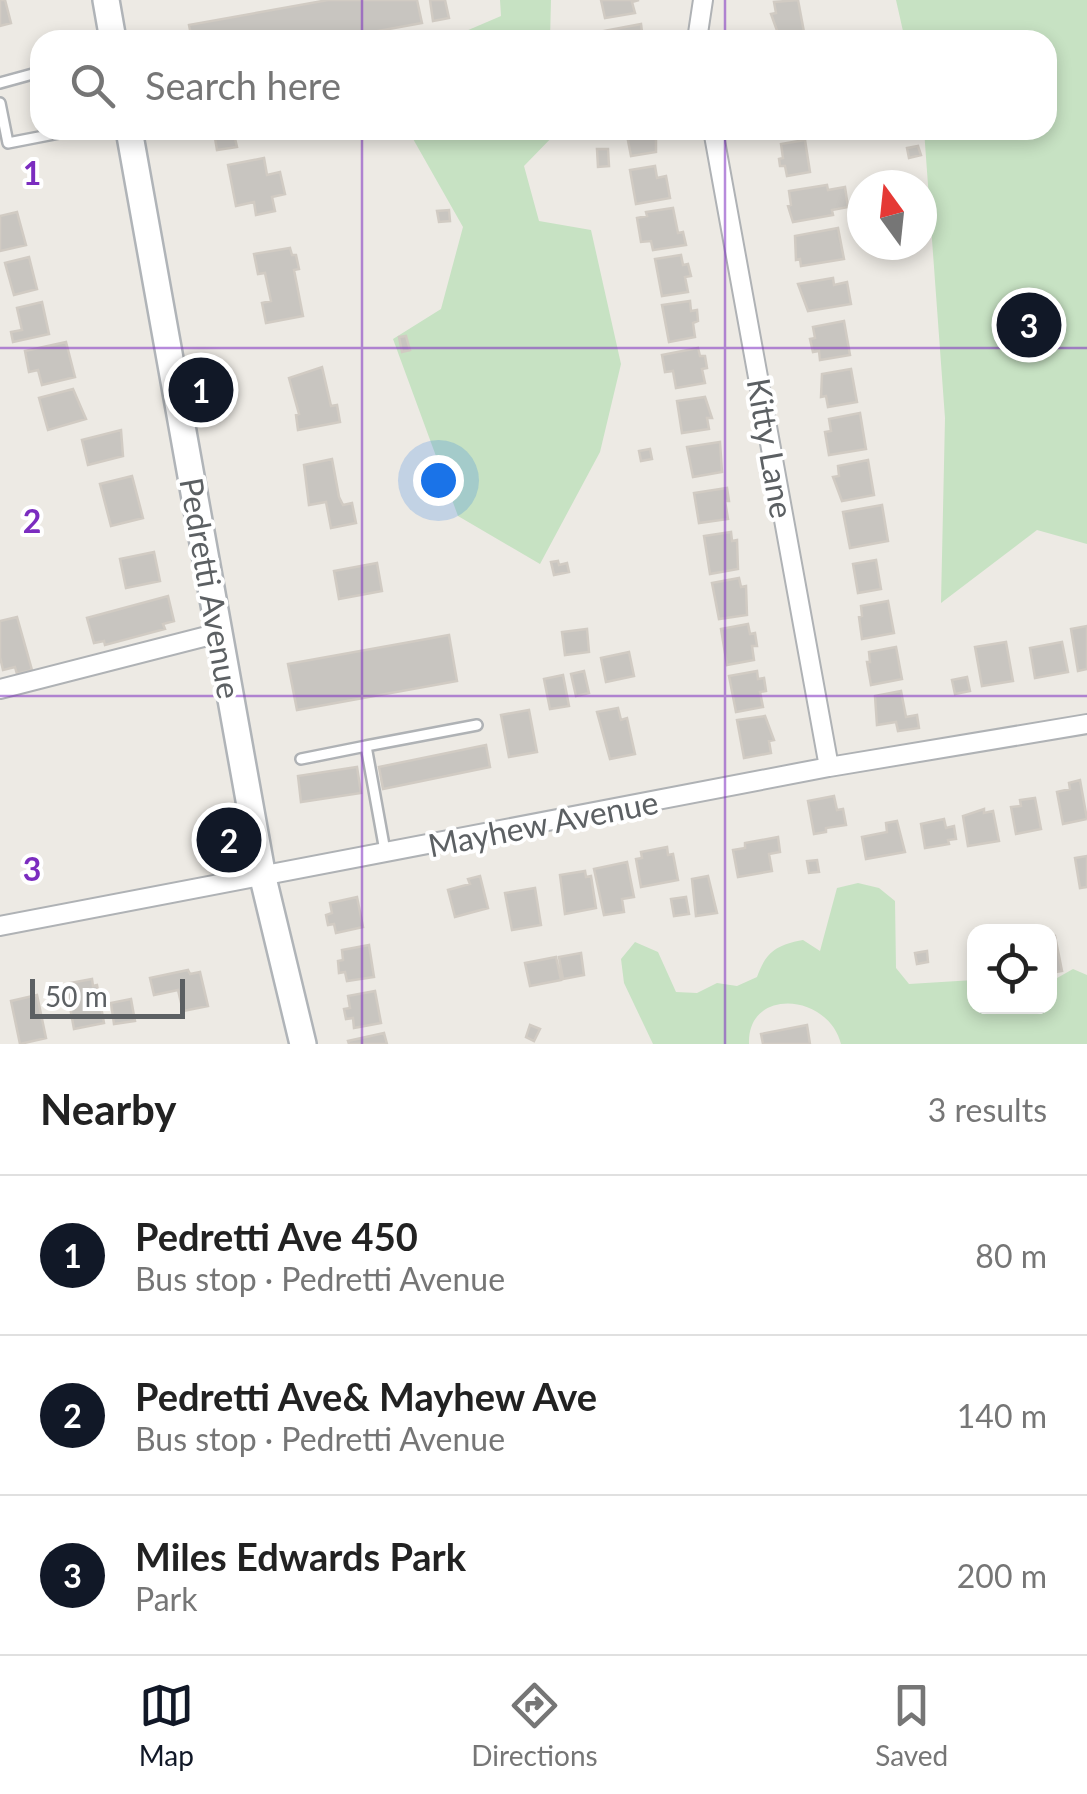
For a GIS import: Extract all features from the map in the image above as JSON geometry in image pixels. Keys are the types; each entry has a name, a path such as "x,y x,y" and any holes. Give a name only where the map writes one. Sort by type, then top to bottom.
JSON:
{"street":[{"path":"106,0 111,30"},
{"path":"699,30 704,0"},
{"name":"Pedretti Avenue","path":"131,140 263,878 303,1044"},
{"name":"Kitty Lane","path":"715,140 829,767"},
{"path":"0,689 219,632"},
{"name":"Mayhew Avenue","path":"0,926 829,767 1087,724"}],"lane":[{"path":"0,83 30,75"},
{"path":"0,103 8,143 30,139"},
{"path":"301,760 477,725"},
{"path":"366,746 386,854"}],"green space":[{"path":"500,0 551,0 550,30 468,30 501,16"},
{"path":"896,0 1087,0 1087,544 1037,530 941,603 945,418 933,260 937,260 937,170 927,170 925,140 1057,140 1057,30 903,30"},
{"path":"414,140 549,140 524,166 539,221 591,230 621,364 600,452 540,564 458,516 393,339 441,309 463,227"},
{"path":"858,883 879,888 895,901 896,968 909,984 967,980 967,1014 1057,1014 1057,978 1073,969 1087,975 1087,1044 841,1044 821,1014 789,1004 761,1013 752,1026 749,1044 653,1044 624,983 621,959 635,942 658,952 676,992 697,993 717,983 737,986 757,977 768,956 786,944 803,940 820,951 837,888"}],"building":[{"path":"0,0 5,0 11,23 0,26"},
{"path":"328,0 417,0 422,23 384,30 190,30 189,25"},
{"path":"430,0 445,0 449,18 433,21"},
{"path":"601,0 639,0 632,2 635,13 605,18"},
{"path":"798,0 804,30 777,30 771,14 776,13 774,2"},
{"path":"641,24 642,30 609,30"},
{"path":"215,140 235,140 237,147 217,150"},
{"path":"628,140 656,140 656,152 631,156"},
{"path":"805,140 810,172 787,176 785,166 780,166 781,144"},
{"path":"918,146 921,155 909,158 907,148"},
{"path":"597,149 608,149 609,166 598,167"},
{"path":"264,158 267,175 280,172 285,194 272,197 275,211 256,215 254,202 236,206 228,165"},
{"path":"655,166 657,178 666,176 670,198 636,204 630,170"},
{"path":"827,185 828,190 845,187 847,207 832,210 833,215 793,222 789,191"},
{"path":"673,208 678,233 683,232 686,245 653,250 651,241 641,242 637,218 647,216 646,212"},
{"path":"449,210 450,221 439,222 437,211"},
{"path":"17,212 26,245 0,251 0,216"},
{"path":"838,228 844,259 801,266 800,259 796,260 795,236"},
{"path":"290,248 299,269 294,270 303,316 266,323 262,303 271,301 265,273 258,274 254,254"},
{"path":"681,255 691,276 685,277 688,292 662,296 655,259"},
{"path":"29,257 37,289 14,295 5,263"},
{"path":"833,278 834,285 847,282 851,304 808,311 798,284"},
{"path":"690,301 691,311 697,310 698,321 693,323 695,337 669,342 662,305"},
{"path":"42,302 49,334 13,342 11,332 22,330 17,308"},
{"path":"844,321 850,355 820,360 810,339 815,338 813,327"},
{"path":"406,336 410,350 402,352 399,337"},
{"path":"66,342 75,377 42,385 38,370 29,372 25,351"},
{"path":"698,348 700,356 705,356 705,383 676,388 673,371 665,372 662,355"},
{"path":"322,367 331,406 337,405 340,422 298,430 299,414 289,378"},
{"path":"851,369 857,402 828,407 826,396 821,397 822,374"},
{"path":"73,389 86,419 48,430 39,398"},
{"path":"705,397 712,418 707,418 709,429 682,433 677,401"},
{"path":"860,413 866,449 829,455 825,432 831,431 829,419"},
{"path":"121,430 123,456 88,465 82,440"},
{"path":"720,442 722,472 693,477 687,447"},
{"path":"650,449 652,459 641,461 639,451"},
{"path":"332,459 339,497 343,505 352,503 356,523 331,528 326,502 309,505 304,465"},
{"path":"868,460 874,495 842,501 833,477 839,476 838,466"},
{"path":"132,476 143,518 111,526 100,484"},
{"path":"727,488 728,519 699,523 694,493"},
{"path":"882,505 888,541 850,548 843,512"},
{"path":"731,532 732,541 737,540 738,569 710,574 704,536"},
{"path":"154,552 160,581 126,588 120,559"},
{"path":"876,560 881,589 858,593 853,564"},
{"path":"558,561 559,565 567,563 569,572 554,575 551,562"},
{"path":"377,563 382,591 339,599 334,571"},
{"path":"739,578 741,587 746,586 747,615 719,619 712,583"},
{"path":"168,596 174,621 163,624 165,629 105,645 104,641 94,643 87,618"},
{"path":"888,601 894,633 862,639 861,606"},
{"path":"17,617 32,670 17,674 15,667 3,670 0,621"},
{"path":"748,624 750,634 755,633 754,660 727,665 721,629"},
{"path":"1087,626 1087,669 1078,671 1071,629"},
{"path":"587,629 589,652 565,655 562,632"},
{"path":"449,635 457,681 297,710 288,664"},
{"path":"1006,642 1013,681 982,686 975,647"},
{"path":"1062,642 1068,672 1035,678 1030,648"},
{"path":"896,647 902,679 871,685 869,652"},
{"path":"629,652 634,676 606,682 601,658"},
{"path":"584,671 589,693 576,696 571,674"},
{"path":"757,671 758,679 764,678 766,691 760,692 763,707 736,712 729,676"},
{"path":"563,675 569,706 550,709 544,679"},
{"path":"967,677 970,691 955,694 952,680"},
{"path":"901,691 906,717 917,715 919,728 898,731 896,722 877,725 875,696"},
{"path":"618,708 621,720 627,718 635,754 610,759 597,712"},
{"path":"529,710 537,752 509,757 501,715"},
{"path":"765,716 774,740 769,741 771,753 744,758 737,720"},
{"path":"486,745 490,767 383,789 379,767"},
{"path":"357,767 361,793 301,802 298,776"},
{"path":"1080,780 1087,819 1063,824 1057,792 1070,789 1069,783"},
{"path":"834,796 837,810 843,809 846,825 814,834 808,801"},
{"path":"1035,798 1041,829 1016,834 1011,807 1021,806 1020,800"},
{"path":"984,809 984,813 993,811 999,841 968,846 963,816"},
{"path":"944,819 946,828 954,826 956,839 925,848 921,824"},
{"path":"897,821 905,852 866,859 862,837 887,832 886,823"},
{"path":"778,837 780,852 769,854 772,871 738,877 733,850 745,848 745,843"},
{"path":"667,847 668,855 673,854 678,880 641,887 636,859 642,858 641,852"},
{"path":"1087,856 1087,887 1080,888 1075,858"},
{"path":"817,860 819,872 809,873 807,861"},
{"path":"627,862 634,897 622,899 624,912 604,915 594,869"},
{"path":"585,871 586,877 591,876 596,908 565,914 560,875"},
{"path":"480,876 488,908 455,917 448,890 470,884 468,879"},
{"path":"708,876 717,913 696,916 692,879"},
{"path":"535,888 541,925 512,930 505,893"},
{"path":"357,897 363,927 336,933 334,924 328,925 326,915 332,913 330,903"},
{"path":"686,897 689,914 674,916 671,899"},
{"path":"369,945 374,977 347,981 345,972 339,973 342,950"},
{"path":"1057,946 1062,971 1057,972"},
{"path":"927,951 928,962 917,964 915,953"},
{"path":"581,953 584,975 563,979 559,957"},
{"path":"556,957 561,980 530,986 525,963"},
{"path":"188,970 190,974 200,972 208,1006 183,1011 178,990 154,995 150,978"},
{"path":"92,979 93,986 97,985 104,1023 74,1029 67,991 71,990 70,983"},
{"path":"375,991 381,1023 354,1028 353,1018 346,1019 344,1009 350,1008 348,996"},
{"path":"37,995 46,1038 20,1044 11,1001"},
{"path":"131,999 135,1021 114,1024 111,1003"},
{"path":"530,1025 540,1029 534,1041 526,1037"},
{"path":"807,1025 810,1044 763,1044 761,1034"},
{"path":"384,1033 387,1044 348,1041"}],"place":[{"name":"Miles Edwards Park","path":"1029,325"},
{"name":"Pedretti Ave 450","path":"201,390"},
{"name":"Pedretti Ave& Mayhew Ave","path":"229,840"}]}
